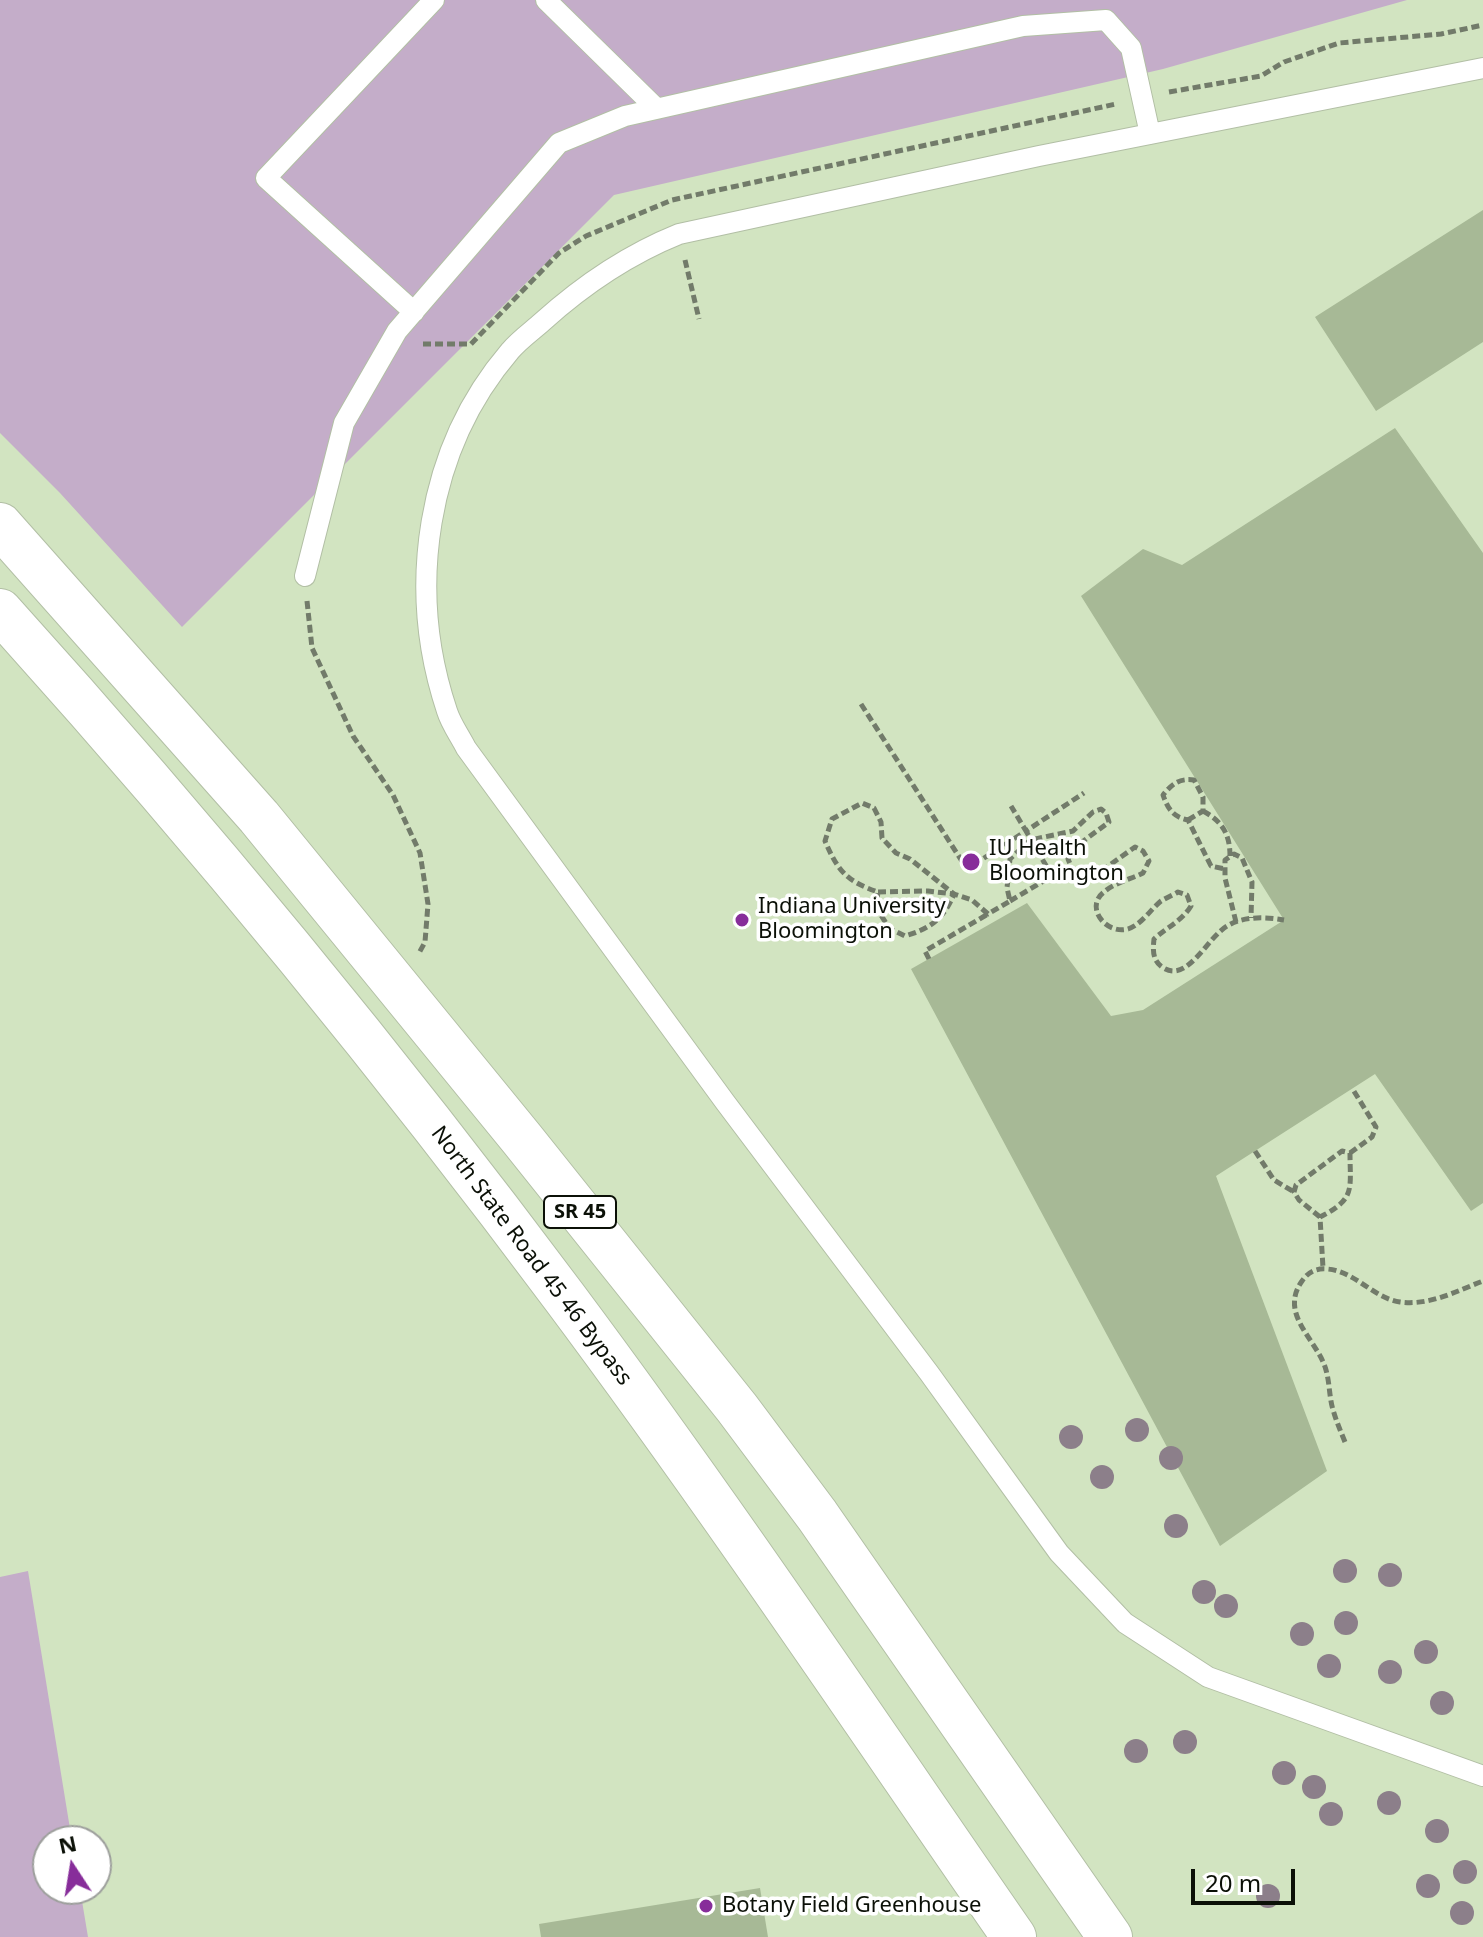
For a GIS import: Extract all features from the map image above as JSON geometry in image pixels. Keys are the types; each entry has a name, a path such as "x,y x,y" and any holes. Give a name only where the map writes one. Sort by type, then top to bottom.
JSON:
{"highway":[{"name":"SR 45","path":"0,525 259,817 737,1408 817,1515 1110,1937"},
{"name":"North State Road 45 46 Bypass","path":"0,611 226,871 478,1183 651,1416 1014,1937"}],"lane":[{"path":"414,312 266,178 434,0"},
{"path":"546,0 657,109"},
{"path":"305,576 344,423 397,331 559,143 625,116 1023,26 1106,20 1131,48 1150,134"},
{"path":"1483,68 1150,134 679,234 643,248 576,291 511,350 471,406 444,467 434,501 426,567 429,637 447,713 466,748 1059,1553 1125,1623 1208,1677 1483,1776"}],"path":[{"path":"305,576 312,648 353,736 393,795 420,853 428,904 425,942 415,963"},
{"path":"861,704 967,869 1084,793"},
{"path":"1184,779 1194,780 1203,797 1203,811 1188,820 1178,818 1168,809 1163,795 1171,784 1184,779"},
{"path":"954,894 910,859 896,853 882,838 881,822 874,808 862,803 832,819 825,841 837,868 862,886 878,892 954,894 972,900 988,914"},
{"path":"929,959 925,951 1052,876 1011,806"},
{"path":"1010,901 1007,888 1010,859 1030,840 1073,831 1093,812 1101,809 1109,822 1074,848 1068,859 1073,871 1083,877 1097,874 1135,847 1143,851 1149,861 1143,873 1104,891 1097,900 1097,913 1103,924 1115,930 1128,929 1140,922 1162,900 1178,892 1187,895 1191,906 1183,918 1154,939 1153,955 1160,966 1174,972 1188,968 1214,934 1236,922 1251,918 1284,920"},
{"path":"1203,811 1217,818 1227,835 1230,857"},
{"path":"1188,820 1211,866 1225,869"},
{"path":"1236,922 1225,869 1225,860 1234,854 1242,858 1252,882 1251,918"},
{"path":"878,892 876,907 889,928 905,936 928,929 942,915 954,894"},
{"path":"1350,1153 1372,1137 1376,1127 1352,1088"},
{"path":"1255,1151 1274,1180 1294,1192 1320,1217 1323,1268"},
{"path":"1294,1192 1304,1177 1331,1156 1342,1151 1350,1153"},
{"path":"1320,1217 1341,1206 1349,1195 1352,1184 1350,1153"},
{"path":"1345,1442 1333,1412 1322,1358 1301,1329 1294,1299 1308,1273 1323,1268 1338,1270 1382,1297 1399,1302 1430,1300 1483,1281"}],"shaded area":[{"name":"Indiana University Bloomington","path":"0,0 1483,0 1483,1937 0,1937"},
{"path":"0,0 1407,0 1163,69 614,195 182,627 60,493 0,433"},
{"path":"28,1571 69,1825 32,1825 32,1905 83,1905 88,1937 0,1937 0,1577"}],"building":[{"path":"1483,210 1483,342 1376,411 1315,317"},
{"name":"IU Health Bloomington","path":"1395,428 1483,553 1483,1203 1471,1211 1375,1074 1216,1176 1327,1471 1220,1546 911,969 1027,903 1111,1016 1143,1010 1284,920 1081,596 1143,549 1182,565"},
{"name":"Botany Field Greenhouse","path":"760,1888 768,1937 541,1937 539,1924"}],"place":[{"name":"IU Health Bloomington","path":"971,862"},
{"name":"Indiana University Bloomington","path":"742,920"},
{"name":"Botany Field Greenhouse","path":"706,1906"}]}
